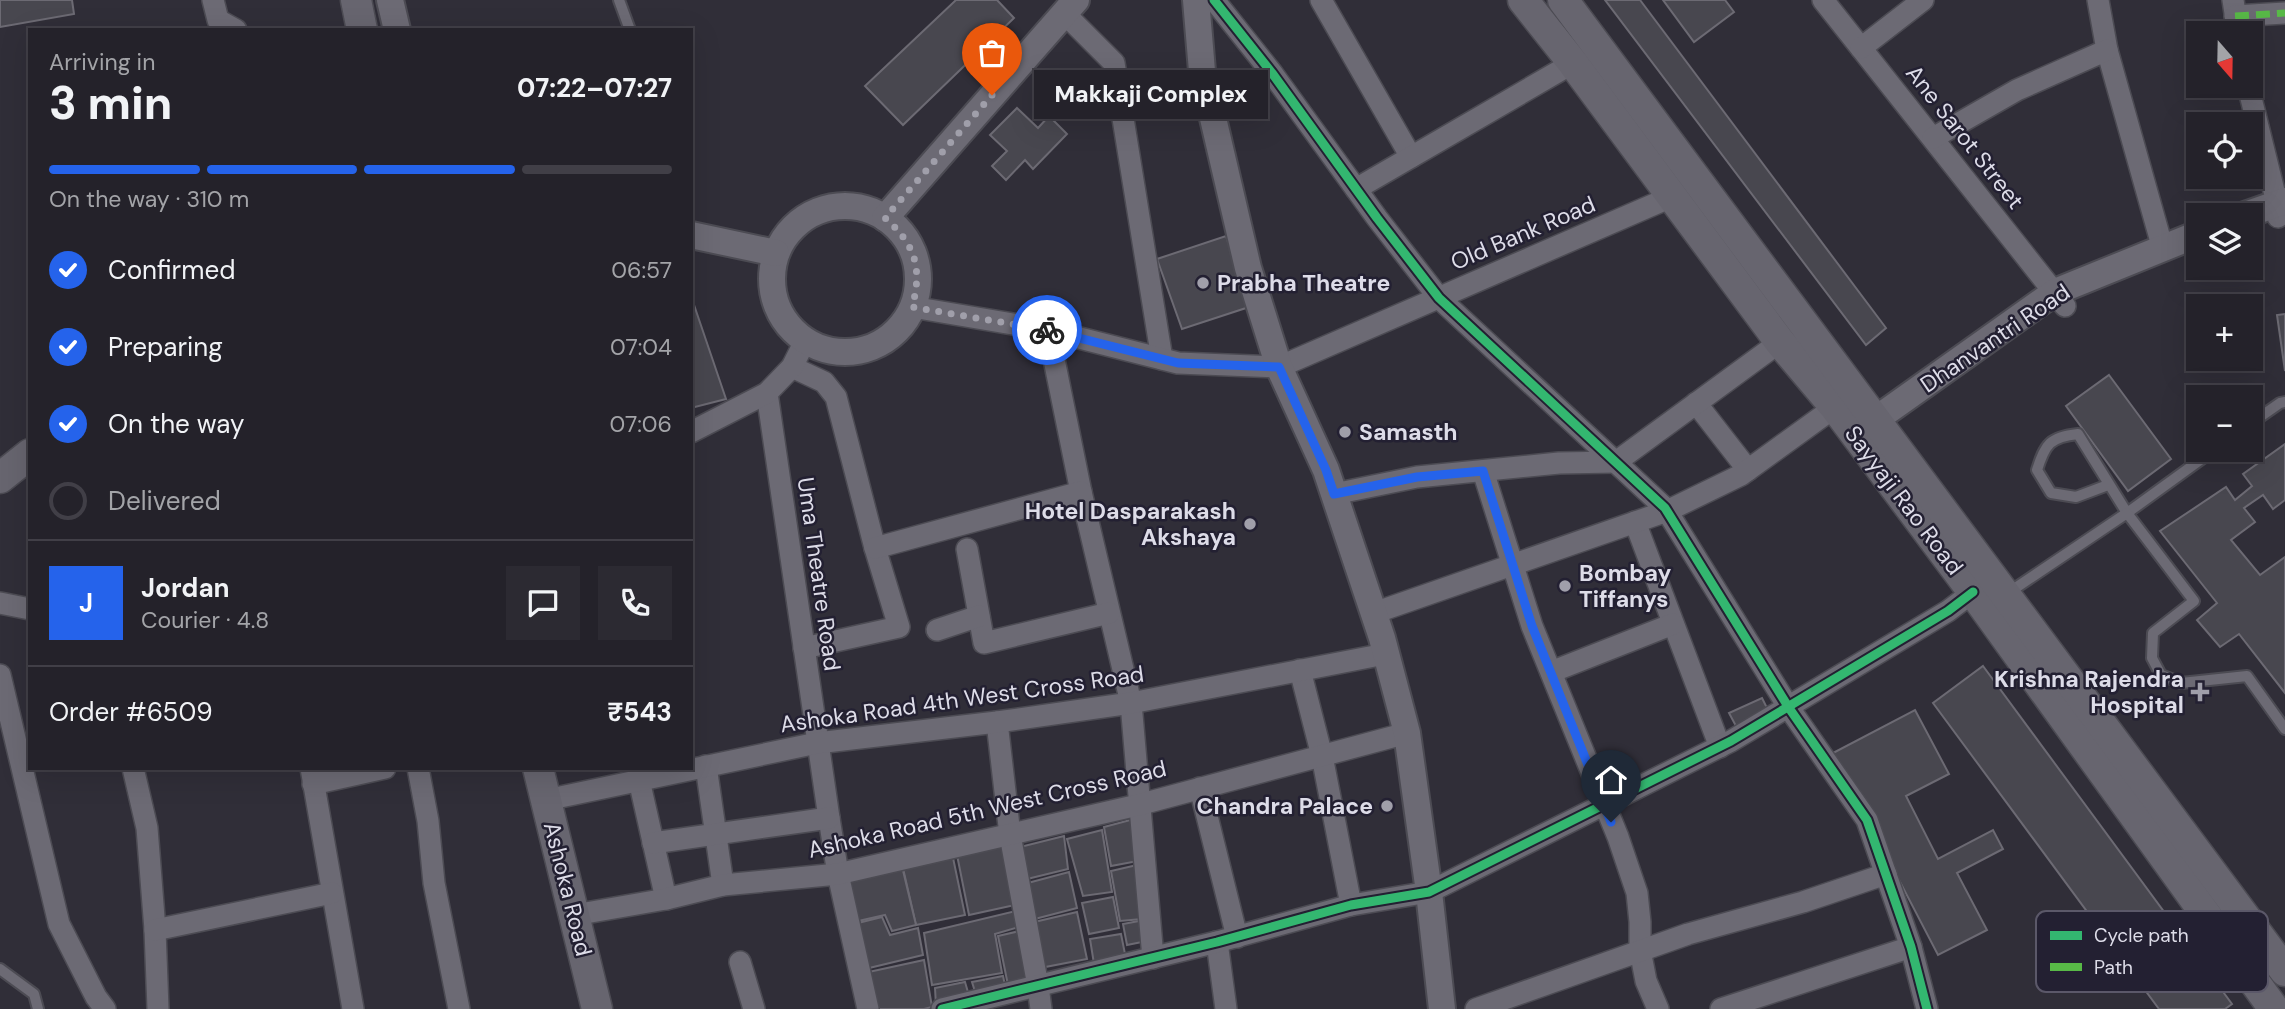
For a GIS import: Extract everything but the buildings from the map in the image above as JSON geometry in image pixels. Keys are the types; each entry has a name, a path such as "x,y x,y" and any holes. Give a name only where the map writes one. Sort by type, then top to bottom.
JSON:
{"main road":[{"path":"356,0 362,28"},
{"name":"Sayyaji Rao Road","path":"1522,0 1573,63 1780,342 1835,407 2204,911"},
{"name":"Sayyaji Rao Road","path":"1563,0 2240,911"},
{"path":"0,478 28,456"},
{"name":"Ashoka Road","path":"538,770 597,1009"},
{"name":"Sayyaji Rao Road","path":"2268,948 2285,971"},
{"name":"Sayyaji Rao Road","path":"2263,992 2275,1009"},
{"path":"2275,1009 2285,996"}],"street":[{"path":"212,0 218,20 232,28"},
{"path":"390,0 397,28"},
{"path":"1196,0 1205,84 1248,268 1279,367 1326,470 1374,613 1407,733 1430,892 1436,1008"},
{"path":"1214,0 1272,72 1439,298 1667,511 1789,708 1867,820 1911,947 1927,1009"},
{"path":"1321,0 1411,157"},
{"name":"Ane Sarot Street","path":"1823,0 2060,299"},
{"path":"1861,48 1921,0"},
{"path":"2098,0 2107,50 2163,248"},
{"path":"885,218 1070,7 1114,63 1162,359"},
{"path":"2235,16 2285,13"},
{"path":"1933,138 2017,90 2107,50"},
{"path":"1356,189 1573,63"},
{"path":"2251,98 2281,209"},
{"name":"Old Bank Road","path":"1279,367 1671,197"},
{"path":"844,206 865,209 885,218 900,231 911,248 917,267 918,288 912,307 899,328 878,344 854,352 829,351 805,341 787,324 775,303 771,278 776,253 787,234 803,219 822,210 844,206"},
{"path":"2263,212 2281,209"},
{"path":"2263,220 2281,209"},
{"path":"693,235 776,253"},
{"name":"Dhanvantri Road","path":"1880,427 2060,299 2186,239"},
{"name":"Dhanvantri Road","path":"2060,299 2186,254"},
{"path":"912,307 1048,330 1178,363 1279,367"},
{"path":"1048,330 1081,492 1130,703 1153,958"},
{"path":"693,431 767,393 792,367 805,341"},
{"path":"1334,494 1417,477 1559,463 1616,462 1780,342"},
{"path":"792,367 824,382 836,397 875,548 899,627 804,648"},
{"name":"Uma Theatre Road","path":"767,393 838,874 868,1009"},
{"path":"1696,403 1748,470"},
{"path":"1374,613 1667,511 1748,470 1835,407"},
{"path":"1483,471 1532,626 1619,837 1637,893 1640,950 1646,981 1658,1009"},
{"path":"875,548 1081,492"},
{"path":"1635,522 1720,747"},
{"path":"967,550 984,643 1109,613"},
{"path":"942,1009 1153,958 1351,905 1430,892 1720,747 1948,611 1973,592"},
{"path":"0,603 28,608"},
{"path":"937,629 979,616"},
{"path":"1551,672 1673,624"},
{"name":"Ashoka Road 4th West Cross Road","path":"693,768 817,743 1130,703 1385,654"},
{"path":"1300,670 1322,756 1351,905"},
{"path":"0,675 59,923 96,997 105,1009"},
{"path":"997,722 1010,835 1041,1009"},
{"name":"Ashoka Road 5th West Cross Road","path":"574,915 666,899 723,885 838,874 1138,805 1407,733"},
{"path":"706,766 723,885"},
{"path":"133,770 147,828 158,1009"},
{"path":"353,1009 312,776 366,770"},
{"path":"418,770 428,821 434,883 459,1009"},
{"name":"Ashoka Road 4th West Cross Road","path":"546,800 607,777 639,780 679,770"},
{"path":"639,780 666,899"},
{"path":"1200,788 1227,939 1226,1009"},
{"path":"653,843 829,818"},
{"path":"1475,1009 1688,934 1803,902 1886,874"},
{"path":"155,930 332,893"},
{"path":"1721,1009 1911,947"},
{"path":"740,962 754,1009"}],"lane":[{"path":"619,0 629,28"},
{"path":"2263,415 2285,402"},
{"path":"2108,485 2076,497 2051,493 2037,470 2044,448 2060,436 2078,434 2127,513 2194,601 2153,632 2152,658 2161,675 2180,683 2247,676 2285,729"},
{"path":"2005,595 2197,462"},
{"path":"0,969 34,993 38,1009"}],"marked path":[{"path":"2235,16 2285,13"}],"cycle path":[{"path":"1214,0 1272,73 1377,218 1439,298 1665,508 1789,708 1867,820 1911,947 1927,1009"},
{"path":"942,1009 1217,942 1351,905 1429,892 1731,741 1948,611 1973,592"}],"way so far":[{"path":"992,95 885,218 900,231 911,248 917,267 918,288 912,307 1047,330"}],"place":[{"name":"Makkaji Complex","path":"992,95"},
{"name":"Prabha Theatre","path":"1203,283"},
{"name":"Samasth","path":"1345,432"},
{"name":"Hotel Dasparakash Akshaya","path":"1250,524"},
{"name":"Bombay Tiffanys","path":"1565,586"},
{"name":"Krishna Rajendra Hospital","path":"2200,692"},
{"name":"Chandra Palace","path":"1387,806"}],"route":[{"path":"1047,330 1178,363 1279,367 1326,470 1334,494 1417,477 1483,471 1532,626 1611,822"}]}
